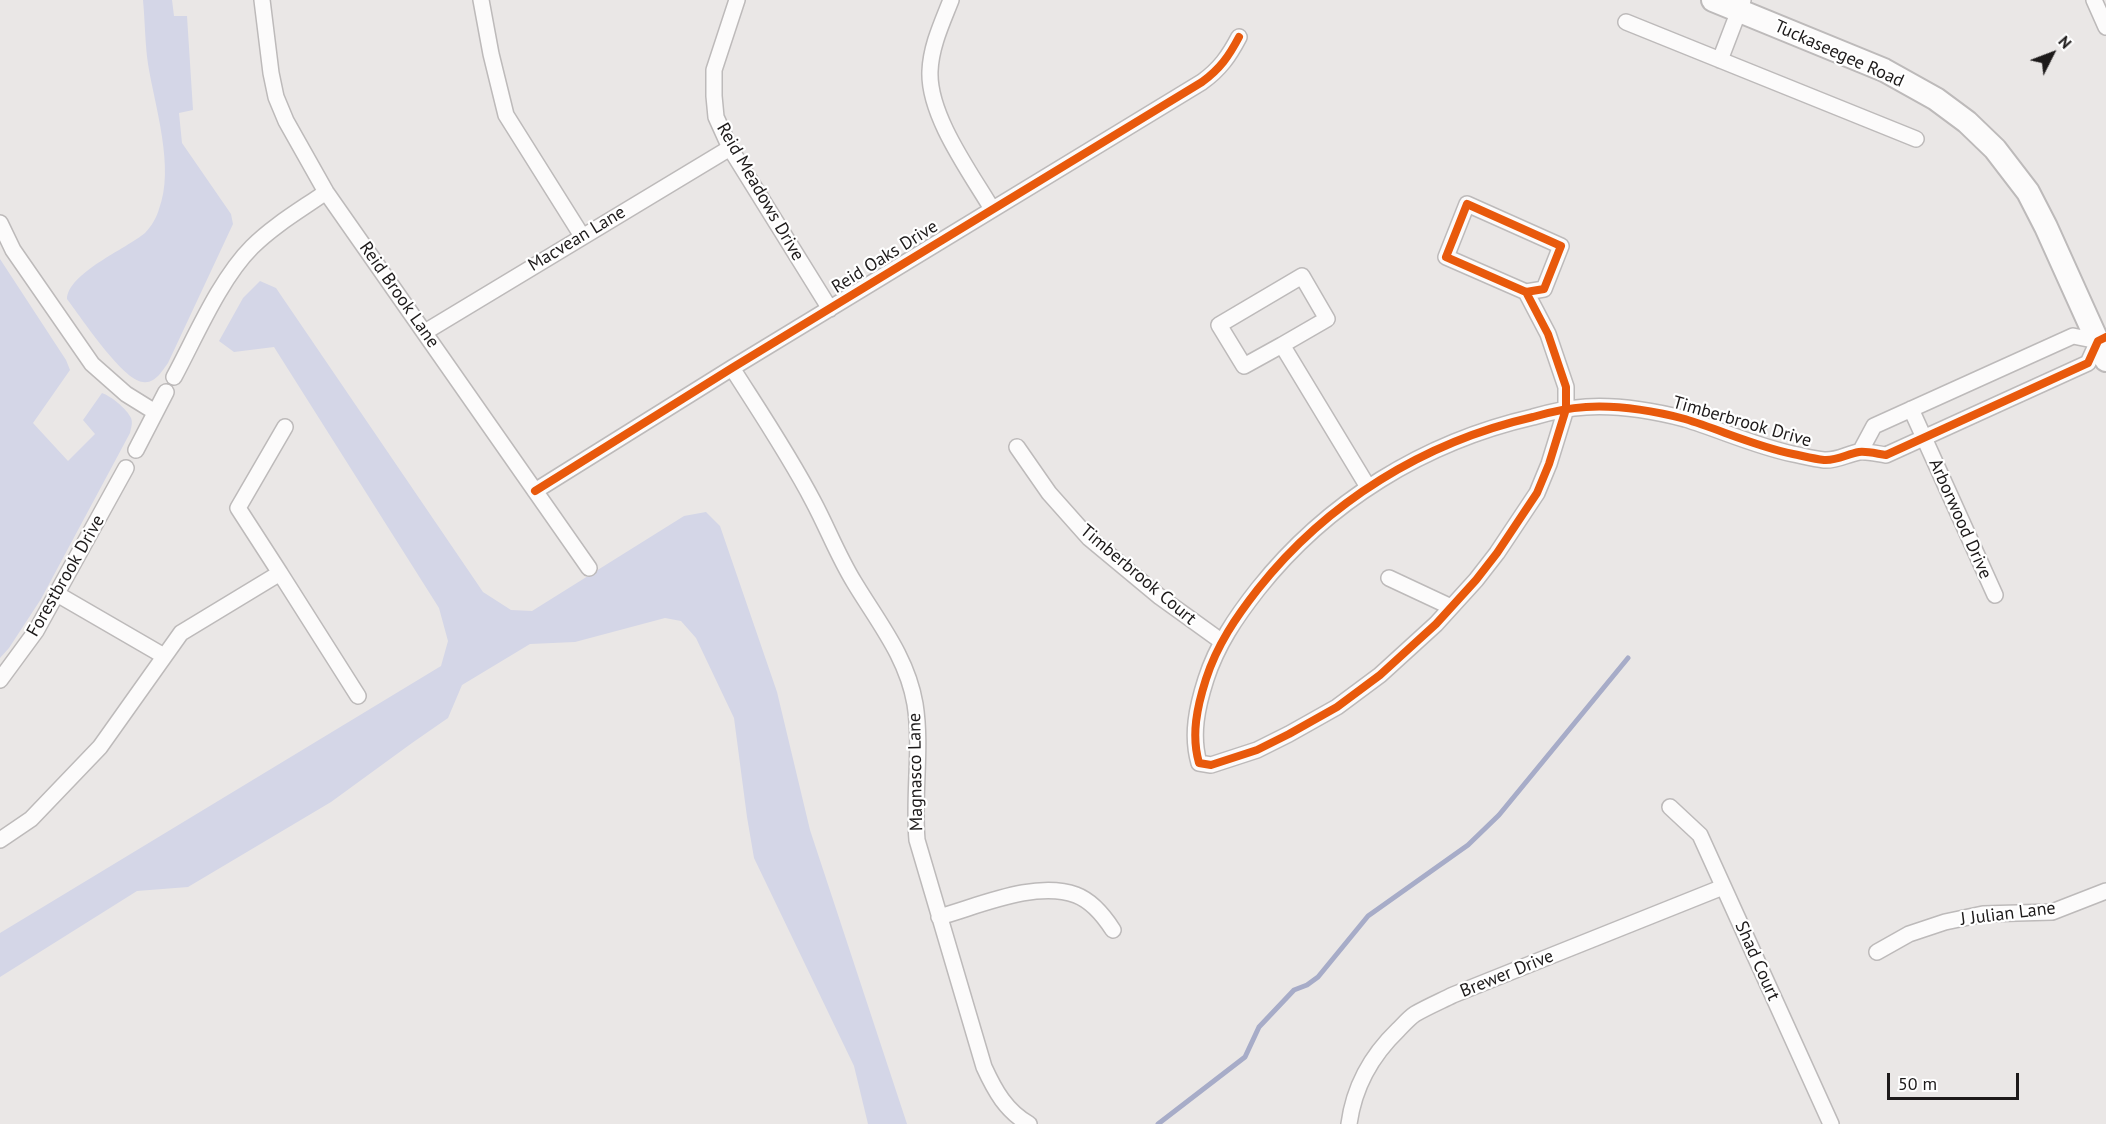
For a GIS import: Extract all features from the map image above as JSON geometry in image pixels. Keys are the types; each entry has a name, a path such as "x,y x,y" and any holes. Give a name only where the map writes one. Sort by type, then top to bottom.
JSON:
{"street":[{"name":"Reid Brook Lane","path":"262,0 276,97 286,121 326,192 589,568"},
{"path":"481,0 506,115 582,236"},
{"name":"Reid Meadows Drive","path":"737,0 714,70 716,117 730,148 830,309"},
{"path":"951,0 933,47 930,71 931,92 937,112 950,137 992,209"},
{"name":"Tuckaseegee Road","path":"1713,0 1741,5 1884,70 1936,99 1967,122 1995,149 2028,192 2103,346"},
{"path":"2094,0 2106,27"},
{"path":"1720,60 1741,5"},
{"path":"1626,22 1916,139"},
{"name":"Reid Oaks Drive","path":"535,491 732,368 1202,82 1227,60 1239,37"},
{"name":"Macvean Lane","path":"425,332 730,148"},
{"path":"174,377 213,304 240,261 253,246 326,192"},
{"path":"1389,578 1451,607 1497,553 1537,493 1549,464 1566,409 1566,387 1559,362 1548,334 1526,292 1446,257 1467,204 1561,246 1544,289 1526,292"},
{"path":"0,223 13,250 92,364 126,394 155,412"},
{"path":"1302,276 1328,319 1282,345 1244,366 1219,325 1302,276"},
{"path":"1860,452 1874,426 2073,336 2103,346"},
{"path":"1282,345 1368,487"},
{"name":"Timberbrook Drive","path":"1451,607 1436,624 1380,675 1337,707 1257,750 1210,765 1199,763 1195,747 1196,722 1209,669 1221,641 1237,616 1274,569 1341,505 1368,487 1452,442 1516,421 1566,409 1609,407 1684,419 1764,447 1824,460 1840,459 1860,452 1886,455 2088,363 2103,346"},
{"name":"Magnasco Lane","path":"732,368 813,501 853,582 891,639 908,673 915,704 917,729 914,812 916,840 984,1067 1005,1106 1029,1124"},
{"path":"136,450 166,393"},
{"name":"Arborwood Drive","path":"1911,409 1995,595"},
{"path":"285,427 238,508 358,696"},
{"name":"Timberbrook Court","path":"1017,447 1049,493 1089,538 1160,597 1221,641"},
{"name":"Forestbrook Drive","path":"0,680 36,631 126,468"},
{"path":"0,840 31,819 100,747 182,633 280,573"},
{"path":"57,594 164,656"},
{"name":"Shad Court","path":"1670,807 1700,835 1831,1124"},
{"name":"Brewer Drive","path":"1349,1124 1351,1109 1361,1079 1372,1060 1390,1037 1413,1015 1453,995 1723,887"},
{"path":"939,917 1022,893 1049,890 1077,895 1103,914 1113,930"},
{"name":"J Julian Lane","path":"1877,952 1910,934 1945,922 1983,914 2052,912 2106,891"}],"shaded area":[{"path":"143,0 172,0 174,16 187,16 193,110 179,113 182,143 231,214 233,224 168,363 158,376 147,382 135,379 114,360 67,299 70,289 87,271 147,231 157,215 163,193 164,156 148,64"},
{"path":"0,259 66,360 70,370 33,423 68,461 95,434 83,420 102,393 122,407 129,414 132,422 130,433 41,599 0,658"},
{"path":"260,281 276,288 483,592 511,610 532,611 684,516 706,512 720,526 777,692 810,830 907,1124 868,1124 854,1066 754,858 734,718 696,638 681,621 665,618 575,642 530,644 462,685 448,718 331,802 188,887 137,891 0,977 0,933 441,666 448,641 439,608 274,347 234,352 219,341 243,298"}],"waterway":[{"path":"1158,1124 1245,1057 1259,1027 1294,990 1318,977 1368,916 1468,845 1499,815 1628,658"}],"cycle path":[{"path":"535,491 732,368 1202,82 1224,62 1239,37"},
{"path":"1526,292 1544,289 1561,246 1467,204 1446,257 1526,292 1548,334 1566,387 1566,409 1549,464 1537,493 1497,553 1436,624 1380,675 1337,707 1257,750 1211,765 1199,763 1195,732 1203,690 1210,667 1242,610 1285,558 1315,529 1380,480 1416,459 1493,428 1559,410 1566,409 1573,408 1598,407 1636,409 1673,416 1765,447 1816,459 1833,459 1862,452 1886,455 2088,363 2098,341 2106,337"}]}
